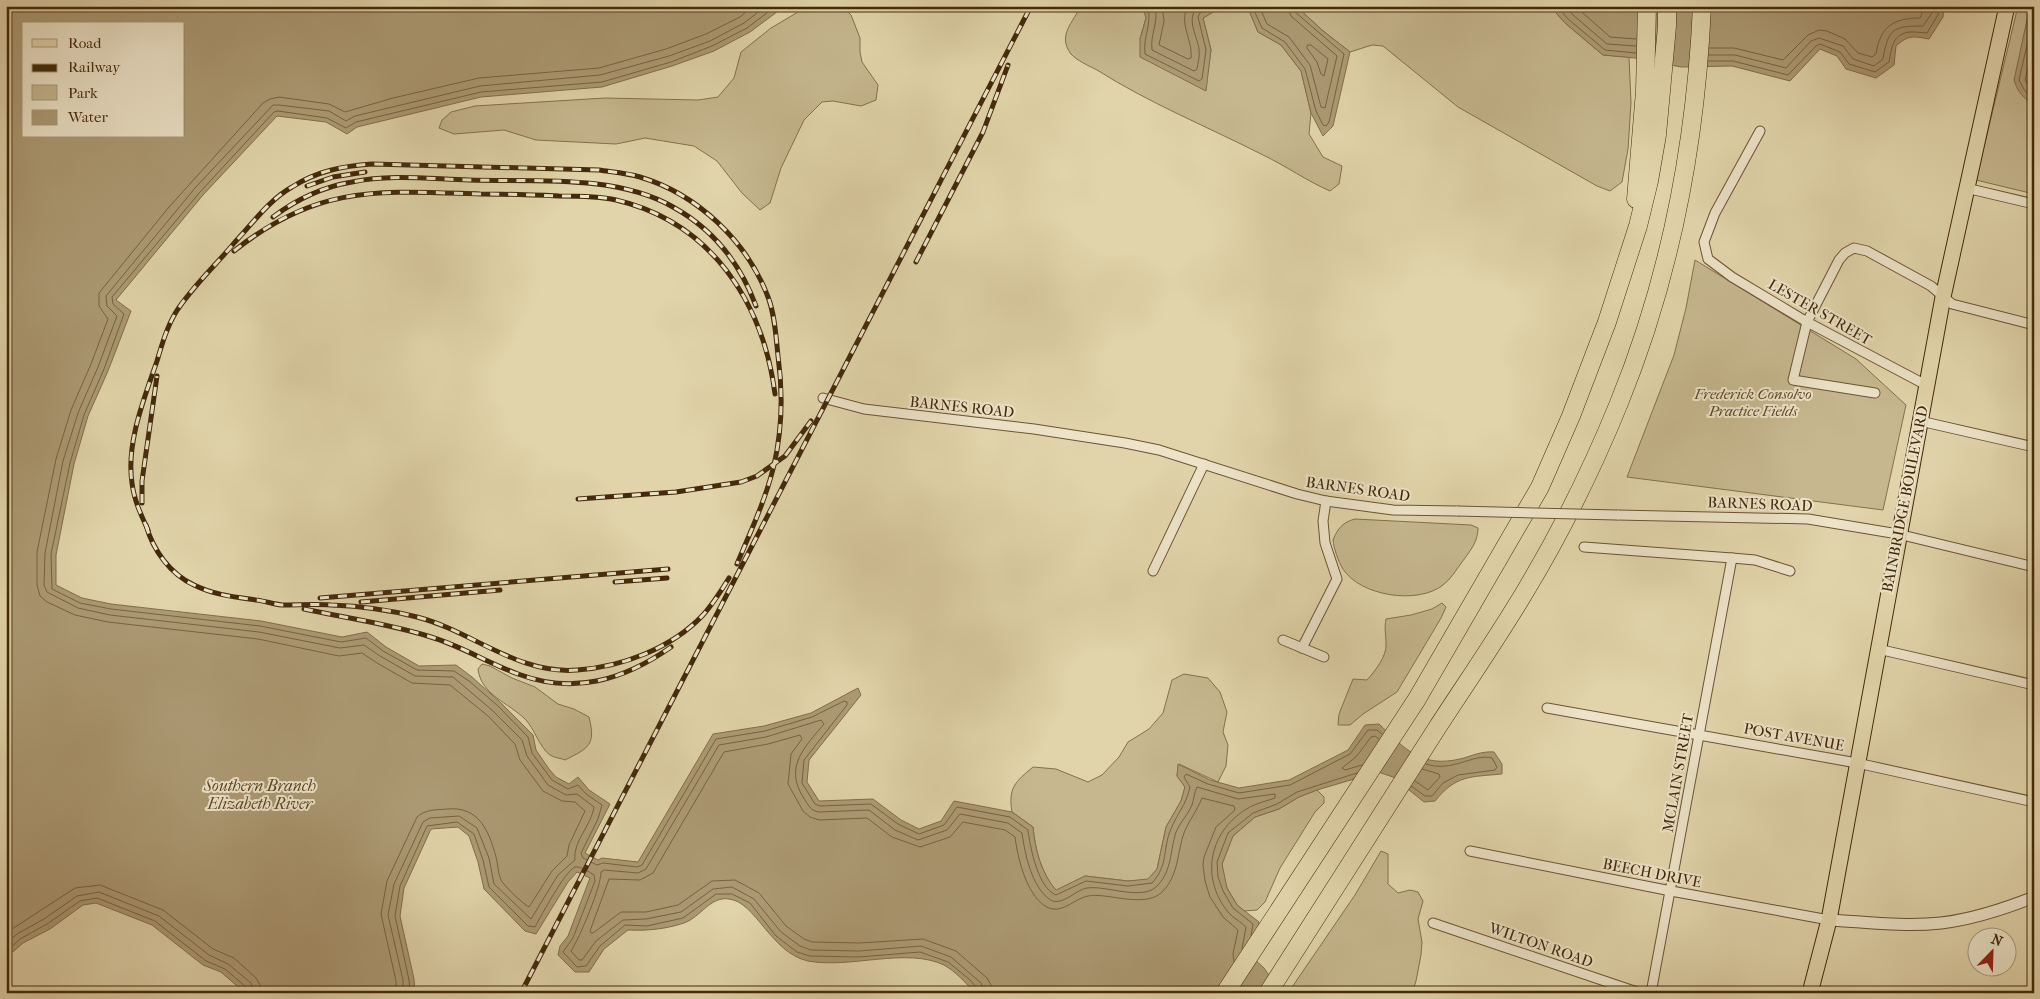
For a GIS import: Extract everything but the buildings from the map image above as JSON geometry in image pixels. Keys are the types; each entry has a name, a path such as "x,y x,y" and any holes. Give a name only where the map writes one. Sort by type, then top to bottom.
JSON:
{"highway":[{"path":"1647,6 1653,93"},
{"path":"1225,993 1417,699 1540,487 1571,416 1607,322 1632,244 1649,181 1653,93 1667,6"},
{"path":"1268,993 1495,640 1546,555 1579,491 1619,404 1662,276 1687,159 1702,6"}],"main road":[{"name":"BAINBRIDGE BOULEVARD","path":"1810,993 1829,920 1898,534 1943,297 2007,6"}],"street":[{"name":"LESTER STREET","path":"1760,131 1715,213 1704,242 1706,254 1714,265 1732,277 1808,322 1926,385"},
{"path":"1966,188 2034,204"},
{"path":"1875,393 1793,380 1808,322 1839,260 1854,248 1867,251 1932,286 1943,297 1960,308 2034,325"},
{"name":"BARNES ROAD","path":"823,398 864,409 1034,429 1125,443 1204,464 1288,491 1326,500 1393,510 1808,519 1898,534 2034,568"},
{"path":"1920,421 2034,447"},
{"path":"1153,570 1204,464"},
{"path":"1302,648 1337,579 1325,543 1323,522 1326,500"},
{"path":"1584,547 1755,560 1790,571"},
{"name":"MCLAIN STREET","path":"1651,993 1732,558"},
{"path":"1284,640 1324,657"},
{"path":"1878,649 2034,685"},
{"name":"POST AVENUE","path":"1547,708 1857,763 2034,802"},
{"name":"BEECH DRIVE","path":"1470,851 1829,920"},
{"path":"1829,920 1901,924 1940,923 1979,916 2034,897"},
{"name":"WILTON ROAD","path":"1433,923 1640,993"}],"green space":[{"path":"808,6 842,6 851,15 860,38 862,62 878,85 876,100 861,106 833,101 822,102 804,120 781,168 770,203 760,210 742,193 717,161 694,146 645,138 616,144 536,140 504,130 454,134 439,128 442,120 451,112 475,106 605,98 698,100 718,97 734,78 741,52 771,28"},
{"path":"1081,6 1143,6 1146,18 1140,39 1176,74 1205,90 1211,50 1203,18 1222,7 1248,8 1258,32 1281,45 1301,71 1311,113 1309,134 1323,157 1342,166 1339,184 1330,191 1321,187 1272,159 1137,93 1076,58 1067,47 1066,35"},
{"path":"1296,6 1550,6 1565,23 1603,55 1629,57 1631,103 1628,149 1622,182 1610,191 1597,186 1458,107 1383,46 1372,45 1350,52"},
{"path":"2018,6 2034,6 2034,194 1976,180"},
{"name":"Frederick Consolvo Practice Fields","path":"1695,260 1856,359 1906,405 1883,510 1627,477 1674,355 1686,308"},
{"path":"1355,519 1471,525 1478,528 1478,533 1471,550 1443,585 1419,595 1390,595 1362,586 1351,578 1339,562 1333,540 1341,526"},
{"path":"1442,603 1446,607 1441,618 1397,692 1363,714 1350,725 1338,725 1339,714 1353,679 1367,680 1383,658 1386,649 1386,619 1432,609"},
{"path":"482,664 535,687 558,704 574,709 589,717 592,734 589,744 585,749 565,760 550,755 546,752 525,719 484,686 478,669"},
{"path":"1184,674 1208,678 1220,692 1227,712 1223,732 1228,745 1226,766 1218,782 1179,764 1177,776 1185,787 1181,801 1166,827 1157,869 1148,880 1128,881 1085,876 1056,891 1046,876 1040,861 1033,827 1012,812 1011,797 1014,786 1033,767 1056,769 1088,782 1102,775 1119,757 1128,742 1149,729 1163,713 1172,680"},
{"path":"1317,790 1324,797 1324,803 1315,812 1280,868 1265,902 1257,910 1244,911 1237,905 1227,888 1223,876 1222,864 1233,836 1255,817 1279,809 1299,797"},
{"path":"1381,851 1388,854 1388,884 1398,893 1410,890 1418,892 1423,901 1418,919 1422,942 1421,955 1412,993 1288,993 1355,895"}],"water":[{"name":"Southern Branch Elizabeth River","path":"6,6 785,6 750,32 714,51 602,87 481,97 357,127 347,134 326,122 277,116 203,195 116,300 131,311 88,416 74,464 56,555 56,585 82,598 111,604 261,621 342,637 367,632 386,647 419,666 456,665 501,703 533,735 536,750 556,777 569,784 578,777 589,790 610,804 585,853 598,860 602,858 638,862 713,734 764,726 811,713 858,688 861,695 809,760 807,782 819,801 873,799 901,820 919,829 941,821 954,801 1012,812 1033,827 1035,844 1040,860 1046,876 1056,890 1085,876 1128,881 1148,879 1157,869 1166,827 1181,801 1185,787 1177,776 1178,764 1210,780 1239,788 1289,780 1348,750 1365,725 1379,724 1406,748 1424,758 1446,761 1494,752 1502,764 1502,774 1464,779 1450,786 1435,801 1424,802 1393,777 1378,772 1299,797 1279,809 1255,817 1233,836 1222,864 1227,888 1237,905 1259,922 1252,957 1264,968 1281,993 1159,993 1158,990 1141,993 975,993 944,965 929,960 895,958 824,963 808,961 795,956 784,948 748,909 739,902 729,899 716,901 684,923 656,929 628,930 604,949 589,972 575,972 558,955 560,946 568,936 590,878 577,872 568,882 536,934 525,931 484,889 478,862 469,836 458,827 431,829 404,888 400,916 414,979 415,993 245,993 221,972 203,965 152,925 96,903 83,905 50,929 23,943 6,958"},
{"path":"1143,6 1296,6 1350,52 1333,126 1323,136 1311,113 1301,71 1281,45 1258,32 1248,8 1222,7 1203,18 1211,50 1206,91 1140,57 1140,39 1146,18"},
{"path":"1550,6 1944,6 1943,17 1929,39 1911,37 1900,42 1896,46 1894,65 1876,78 1846,69 1837,56 1820,49 1790,81 1732,66 1681,67 1635,58 1603,55 1565,23"},
{"path":"2030,6 2034,6 2034,105 2021,94 2014,80"}],"railway":[{"path":"521,993 1031,6"},
{"path":"916,262 983,132 1008,65"},
{"path":"148,530 133,489 132,452 137,421 167,330 176,312 189,294 276,198 292,187 321,173 372,164 599,170 640,177 681,195 700,208 718,222 747,257 759,276 768,297 774,319 780,370 781,411 779,438 767,490 737,564"},
{"path":"307,186 333,177 365,172"},
{"path":"273,217 301,199 320,191 341,184 381,178 547,181 600,184 650,196 673,207 701,226 724,249 742,275 756,306"},
{"path":"234,251 265,229 294,213 322,203 351,196 411,192 581,196 616,200 650,211 679,227 705,247 727,271 744,298 758,328 769,360 775,394"},
{"path":"142,503 142,481 157,376"},
{"path":"578,499 676,492 741,482 757,476 785,456 811,421"},
{"path":"146,525 158,552 170,568 185,580 209,591 282,605 353,606 386,610 417,617 457,632 515,659 555,670 577,670 611,665 645,654 661,646 691,627 714,602 729,578"},
{"path":"320,598 668,569"},
{"path":"615,582 667,578"},
{"path":"361,602 500,590"},
{"path":"304,609 415,632 453,645 518,674 559,683 598,681 617,676 671,647"}]}
